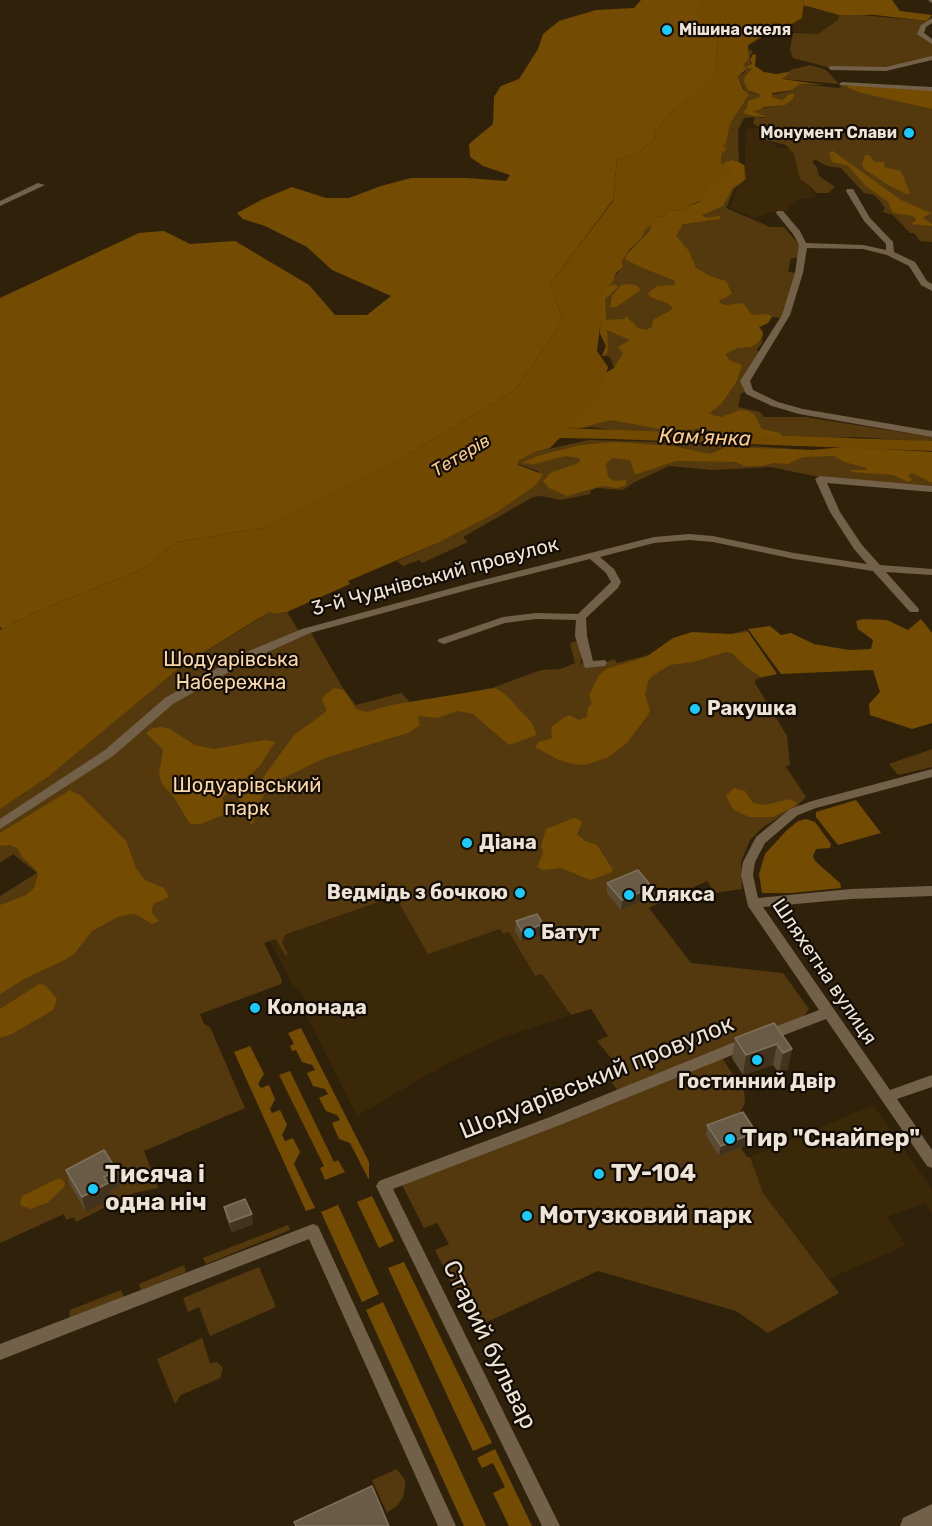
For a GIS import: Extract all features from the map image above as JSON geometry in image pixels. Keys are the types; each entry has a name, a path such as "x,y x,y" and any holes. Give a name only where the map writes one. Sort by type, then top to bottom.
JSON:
{"street":[{"path":"932,20 923,26 920,34 932,42"},
{"path":"831,68 885,69 932,58"},
{"path":"842,84 932,89"},
{"path":"0,204 41,186"},
{"path":"850,191 867,219 890,244 890,253"},
{"path":"780,213 803,244 797,282 786,315 745,381 749,392 775,404 802,412 932,434"},
{"path":"803,244 863,248 890,253 912,264 924,283 932,288"},
{"path":"914,610 876,568 835,512 819,479 932,489"},
{"name":"3-й Чуднівський провулок","path":"0,825 109,753 169,701 221,670 314,629 654,540 694,537 876,568 932,572"},
{"path":"442,640 504,620 536,616 581,617 616,582 610,572 592,555"},
{"path":"581,617 581,636 589,665 601,663"},
{"name":"Шляхетна вулиця","path":"932,773 802,807 771,829 754,849 747,875 753,903 932,1162"},
{"path":"753,903 851,894 932,891"},
{"name":"Шодуарівський провулок","path":"384,1186 827,1013"},
{"path":"886,1097 932,1081"},
{"name":"Старий бульвар","path":"384,1186 551,1526"},
{"path":"0,1352 313,1231 447,1526"},
{"path":"911,1526 932,1515"}],"shaded area":[{"path":"803,5 839,15 838,20 818,34 784,31 785,28 802,18"},
{"path":"757,128 768,141 779,148 791,148 799,170 817,197 800,199 787,211 769,212 755,218 730,208 738,185 744,177 746,129"},
{"path":"395,896 405,912 468,940 501,929 503,934 509,932 535,976 542,974 571,1015 503,1037 444,1065 357,1116 304,1010 306,1002 299,987 293,986 270,941"},
{"path":"873,1105 932,1189 932,1213 925,1203 887,1217 906,1245 829,1279 763,1193 750,1157"}],"green space":[{"path":"641,0 701,0 705,5 701,8 712,30 718,34 715,68 718,74 695,95 672,111 656,131 654,140 637,153 617,160 613,200 550,284 563,321 514,391 409,454 261,528 177,542 143,569 45,608 2,629 0,627 0,298 139,233 164,231 190,244 235,241 309,285 335,315 367,315 391,296 332,270 307,247 265,226 243,219 237,213 292,187 326,198 349,198 411,178 506,181 510,175 483,166 470,157 469,144 493,124 494,97 501,86 519,79 538,49 543,34 559,21 596,10 634,8"},
{"path":"804,0 892,0 900,11 932,15 927,21 875,15 839,15 803,5"},
{"path":"839,15 927,21 920,34 932,42 932,58 886,69 831,68 793,58 790,50 793,33 818,34 838,20"},
{"path":"750,49 753,52 750,55 752,64 745,67 752,69 745,76 751,93 759,94 760,97 743,111 762,118 770,118 754,113 757,109 783,105 792,100 787,95 782,100 770,95 794,90 800,84 838,88 841,84 932,89 932,242 920,241 893,215 883,212 885,208 879,200 874,195 864,193 841,168 827,166 816,160 812,161 819,176 835,187 828,193 816,193 800,179 794,154 786,145 766,140 760,128 753,123 755,117 744,118 738,130 738,138 739,162 745,166 746,179 734,189 726,208 770,227 784,227 800,246 798,258 791,258 788,272 796,273 782,318 772,317 768,323 759,327 763,331 762,343 744,375 746,392 741,393 738,407 760,412 764,417 805,417 932,437 932,442 857,437 791,439 694,432 640,434 591,427 560,431 606,373 614,368 610,357 602,355 606,346 600,333 601,316 606,288 623,266 622,261 646,229 700,202 724,167 721,163 721,154 726,147 723,146 726,144 730,124 748,97 738,77 745,72 744,63"},
{"path":"753,54 756,55 755,66 764,72 776,74 788,72 782,79 824,85 800,84 793,90 772,93 772,97 782,100 789,94 795,94 792,100 785,105 765,107 754,112 770,118 748,115 742,112 747,108 748,101 760,97 759,94 749,91 744,82 745,76 752,69 745,67 752,64 750,60"},
{"path":"810,65 826,70 839,84 782,79 790,70"},
{"path":"849,85 932,89 932,109 862,93 850,89 847,87"},
{"path":"833,151 901,200 931,213 923,218 932,226 911,224 916,220 913,216 893,213 888,202 866,186 848,166 832,162 829,152"},
{"path":"865,155 869,155 875,162 885,162 884,167 901,171 910,193 906,194 888,185 864,169 862,165"},
{"path":"733,160 744,165 745,179 732,189 723,206 702,215 706,218 720,216 720,219 683,224 676,236 689,251 696,268 726,281 732,294 720,300 719,303 726,305 743,303 752,315 768,314 772,317 768,323 759,327 763,334 758,343 751,347 737,348 726,354 729,360 742,365 736,383 721,404 710,413 721,417 740,410 748,411 754,414 762,429 780,433 782,436 777,438 715,433 702,428 676,432 611,420 580,428 568,427 606,373 614,368 623,353 618,347 630,340 607,330 608,349 606,355 602,356 606,346 600,333 601,296 606,288 614,284 618,287 605,299 606,320 625,319 626,316 638,328 646,330 652,327 653,320 673,309 669,304 650,297 648,293 657,286 674,285 675,281 638,266 625,259 626,255 649,232 654,218 665,216 668,209 686,212 685,207 700,202 711,183 730,171 724,167 723,163"},
{"path":"636,285 641,290 616,307 610,307 612,296 620,286"},
{"path":"589,440 691,443 705,446 723,444 811,450 846,447 932,452 932,488 824,478 771,467 712,470 669,466 623,490 597,488 591,490 590,494 561,500 542,496 533,497 463,537 468,542 422,563 419,560 403,566 397,561 496,513 535,486 542,477 538,471 518,464 518,461 535,452"},
{"path":"613,442 673,446 710,454 726,447 812,450 846,447 932,452 932,483 912,473 908,475 912,480 908,482 893,475 852,472 851,470 866,470 867,468 844,462 834,456 803,457 788,464 773,463 761,466 744,466 736,462 676,461 637,474 630,460 612,458 606,464 608,477 614,481 626,480 626,485 617,488 602,486 567,496 549,488 543,481 550,473 576,464 580,461 579,458 565,456 534,464 522,463 537,456 580,445"},
{"name":"Шодуарівський парк","path":"270,612 274,614 287,612 298,630 311,633 344,690 356,705 401,693 411,703 492,688 541,670 561,669 575,663 570,643 578,641 582,656 580,667 584,659 597,666 614,659 617,663 747,630 777,674 756,679 755,683 787,736 790,766 786,765 786,767 806,797 797,806 763,827 750,840 741,862 742,889 715,893 707,881 649,908 691,963 783,973 809,1009 803,1017 718,1052 744,1091 745,1103 738,1116 754,1142 741,1148 747,1157 750,1157 763,1193 839,1293 768,1333 736,1311 598,1271 480,1325 468,1300 461,1303 435,1250 449,1244 437,1223 424,1228 402,1185 618,1091 611,1081 625,1075 597,1041 608,1036 591,1009 571,1015 542,974 535,976 509,932 503,934 500,929 428,954 395,896 285,935 282,942 288,955 285,955 276,939 264,943 282,980 281,984 200,1014 204,1024 210,1027 245,1108 144,1151 158,1188 134,1193 76,1222 74,1217 66,1220 64,1214 0,1243 0,896 37,873 13,854 0,863 0,809 48,777 183,665"},
{"path":"921,619 932,633 932,723 912,729 870,715 869,704 880,692 873,670 781,674 748,629 770,626 781,635 791,633 814,644 849,650 871,649 873,640 858,629 856,621 887,620 908,630"},
{"path":"692,632 731,634 748,632 777,674 761,677 733,654 726,652 693,662 670,665 652,676 648,682 645,695 650,710 648,715 627,743 607,758 584,765 573,764 559,760 535,747 539,742 552,738 551,727 563,718 569,715 579,720 587,717 588,707 592,704 589,695 599,675 606,669 646,657 673,638"},
{"path":"334,688 344,690 356,709 367,712 391,705 495,688 505,694 532,723 537,735 509,745 473,714 458,711 437,718 419,716 420,725 408,733 325,758 277,781 265,792 255,813 254,823 251,824 237,796 262,779 294,735 327,710 322,701 324,696"},
{"path":"153,728 170,729 195,745 213,749 265,740 275,742 259,767 222,798 230,812 201,824 190,824 173,796 162,784 159,774 163,750 146,733"},
{"path":"932,749 932,767 898,775 889,764"},
{"path":"734,788 745,791 753,803 765,805 790,799 797,803 773,817 749,817 734,810 730,804 726,796"},
{"path":"70,790 80,795 126,841 136,868 145,880 164,888 169,897 154,904 152,908 152,913 159,921 152,924 131,914 118,917 92,931 75,953 65,960 26,978 0,994 0,905 26,895 34,888 38,875 18,849 10,845 0,846 0,833"},
{"path":"856,800 881,833 838,845 816,817 816,812"},
{"path":"574,818 582,823 577,834 585,841 597,845 613,870 610,873 590,880 561,868 543,870 537,867 543,853 541,846 546,829"},
{"path":"806,819 815,822 831,844 830,848 816,849 813,856 815,861 840,883 841,888 792,893 762,893 759,874 765,854 786,831 798,821"},
{"path":"39,984 45,985 57,999 53,1010 12,1034 0,1038 0,1009"},
{"path":"301,1028 369,1162 369,1180 350,1143 339,1139 332,1123 340,1120 337,1115 326,1111 319,1098 328,1094 325,1089 313,1086 307,1073 315,1070 312,1065 302,1062 296,1050 292,1051 290,1046 294,1044 288,1033"},
{"path":"250,1046 264,1074 258,1084 261,1088 269,1085 275,1099 270,1109 272,1113 280,1110 287,1125 282,1135 285,1141 293,1138 300,1152 294,1164 315,1208 306,1211 234,1052"},
{"path":"59,1178 65,1182 64,1187 47,1203 30,1209 20,1205 22,1196"},
{"path":"372,1196 394,1241 379,1248 357,1202"},
{"path":"338,1205 379,1294 362,1302 321,1212"},
{"path":"288,1225 290,1230 206,1264 203,1258"},
{"path":"404,1262 492,1443 473,1451 388,1268"},
{"path":"184,1265 186,1272 141,1290 139,1284"},
{"path":"259,1267 276,1307 210,1336 199,1307 188,1312 183,1298"},
{"path":"121,1290 124,1297 69,1319 70,1310"},
{"path":"383,1302 486,1526 464,1526 366,1310"},
{"path":"202,1338 210,1363 217,1362 223,1368 220,1378 181,1395 175,1404 157,1359"},
{"path":"495,1449 532,1526 509,1526 493,1493 505,1487 493,1463 482,1468 477,1458"},
{"path":"397,1469 405,1480 403,1497 397,1506 387,1513 372,1480"}],"water":[{"name":"Тетерів","path":"701,0 804,0 802,18 785,28 784,31 767,34 748,45 749,58 744,64 746,69 738,77 743,89 749,95 730,124 726,144 723,146 726,147 725,151 721,154 721,163 731,173 711,183 703,200 685,207 686,212 668,209 665,216 654,218 652,225 630,249 622,261 623,267 616,273 613,281 601,296 603,303 597,351 608,367 600,396 550,448 535,452 518,461 518,465 542,474 535,486 496,513 440,542 348,581 350,584 287,612 274,614 270,612 256,620 183,665 48,777 0,809 0,630 45,608 143,569 177,542 261,528 409,454 514,391 563,321 550,284 613,201 617,160 637,153 654,140 656,131 672,111 695,95 717,74 715,68 718,34 696,16 696,11 705,5"},
{"path":"290,1071 334,1162 338,1160 345,1172 325,1180 320,1168 324,1166 279,1075"}],"building":[{"path":"638,870 652,887 622,900 607,883"},
{"path":"537,914 543,924 522,932 516,921"},
{"path":"774,1023 792,1049 783,1053 777,1044 746,1055 735,1038"},
{"path":"743,1112 756,1132 721,1146 707,1125"},
{"path":"104,1150 117,1171 104,1177 108,1183 82,1197 66,1170"},
{"path":"245,1199 252,1214 230,1222 224,1207"},
{"path":"372,1486 389,1526 296,1526 294,1522"}],"waterway":[{"name":"Кам'янка","path":"533,437 562,433 613,434 932,446"}],"place":[{"name":"Мішина скеля","path":"667,30"},
{"name":"Монумент Слави","path":"909,133"},
{"name":"Ракушка","path":"695,709"},
{"name":"Діана","path":"467,843"},
{"name":"Ведмідь з бочкою","path":"520,893"},
{"name":"Клякса","path":"629,895"},
{"name":"Батут","path":"529,933"},
{"name":"Колонада","path":"255,1008"},
{"name":"Гостинний Двір","path":"757,1060"},
{"name":"Тир \"Снайпер\"","path":"730,1139"},
{"name":"ТУ-104","path":"599,1174"},
{"name":"Тисяча і одна ніч","path":"93,1189"},
{"name":"Мотузковий парк","path":"527,1216"}],"park label":[{"name":"Шодуарівська Набережна","path":"231,672"}]}
